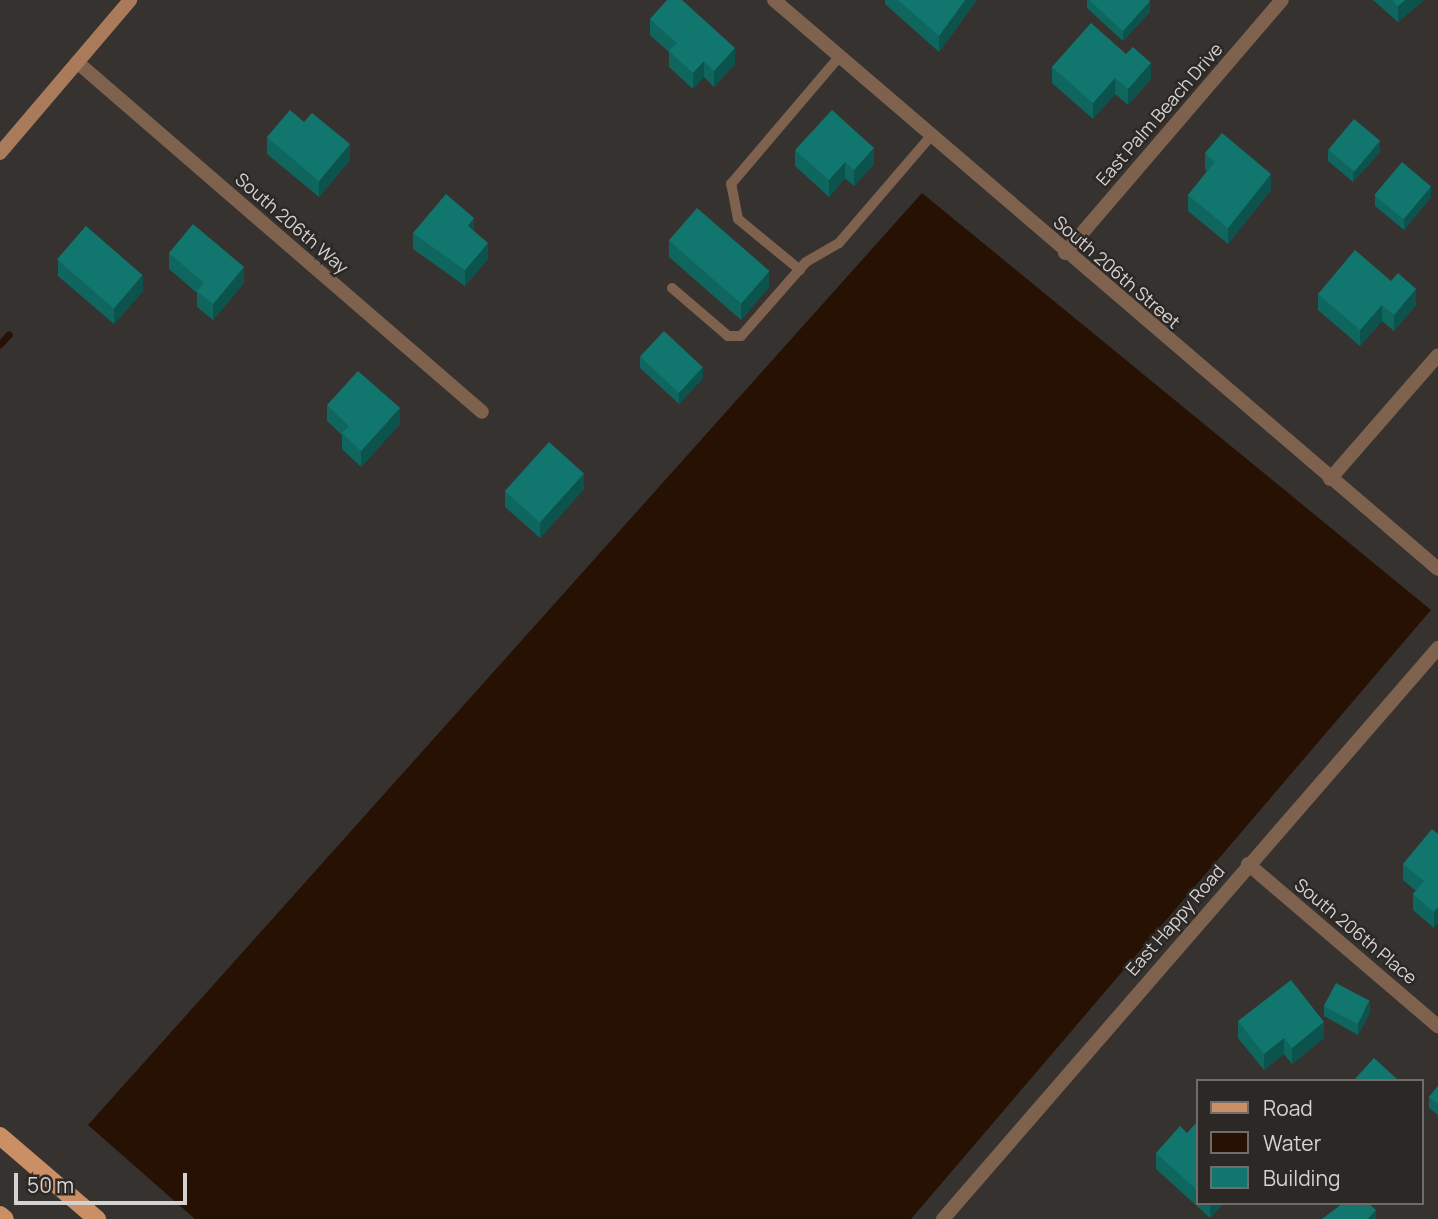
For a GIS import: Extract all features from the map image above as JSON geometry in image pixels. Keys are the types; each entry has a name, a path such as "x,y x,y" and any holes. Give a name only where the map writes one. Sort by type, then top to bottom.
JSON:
{"main road":[{"path":"0,153 130,0"},
{"path":"0,1136 97,1219"},
{"path":"0,1214 5,1219"}],"street":[{"name":"South 206th Street","path":"774,0 1065,253 1438,569"},
{"name":"East Palm Beach Drive","path":"1065,253 1282,0"},
{"name":"South 206th Way","path":"77,62 482,412"},
{"path":"1330,479 1438,355"},
{"name":"East Happy Road","path":"943,1219 1438,648"},
{"name":"South 206th Place","path":"1248,864 1438,1026"}],"lane":[{"path":"800,270 738,219 731,184 839,57"},
{"path":"672,288 728,336 741,336 800,270 839,243 931,136"}],"water":[{"path":"922,193 1431,610 911,1219 195,1219 88,1125"}],"building":[{"path":"667,0 682,0 735,48 714,71 704,61 693,73 669,51 677,43 650,19"},
{"path":"898,0 965,0 939,36"},
{"path":"1089,0 1149,0 1150,1 1123,31"},
{"path":"1392,0 1405,0 1398,6"},
{"path":"1091,23 1126,54 1133,47 1151,63 1128,89 1115,78 1093,103 1052,67"},
{"path":"290,110 304,122 312,113 350,144 319,181 267,137"},
{"path":"832,110 874,148 854,170 845,162 829,180 795,150"},
{"path":"1354,119 1380,141 1354,171 1328,150"},
{"path":"1222,133 1271,174 1228,228 1188,195 1215,162 1205,153"},
{"path":"1402,162 1431,186 1403,219 1374,195"},
{"path":"446,194 474,218 468,226 488,243 465,270 413,233"},
{"path":"697,208 769,271 741,303 669,240"},
{"path":"193,224 244,267 213,304 197,291 204,283 169,253"},
{"path":"86,226 143,275 114,308 57,259"},
{"path":"1355,250 1391,281 1398,273 1416,289 1394,315 1382,305 1360,330 1318,294"},
{"path":"664,331 703,367 679,393 640,357"},
{"path":"358,371 400,408 361,451 342,433 349,426 327,405"},
{"path":"549,442 584,473 540,522 505,491"},
{"path":"1432,829 1438,834 1438,907 1434,912 1413,894 1424,881 1403,864"},
{"path":"1291,980 1324,1022 1292,1048 1284,1038 1264,1054 1238,1021"},
{"path":"1336,983 1370,1001 1357,1024 1324,1006"},
{"path":"1374,1058 1397,1079 1355,1079"},
{"path":"1438,1086 1438,1104 1429,1097"},
{"path":"1196,1123 1196,1189 1156,1153 1180,1126 1187,1133"},
{"path":"1340,1205 1370,1205 1376,1210 1368,1219 1322,1219"}],"waterway":[{"path":"0,344 9,334"}]}
